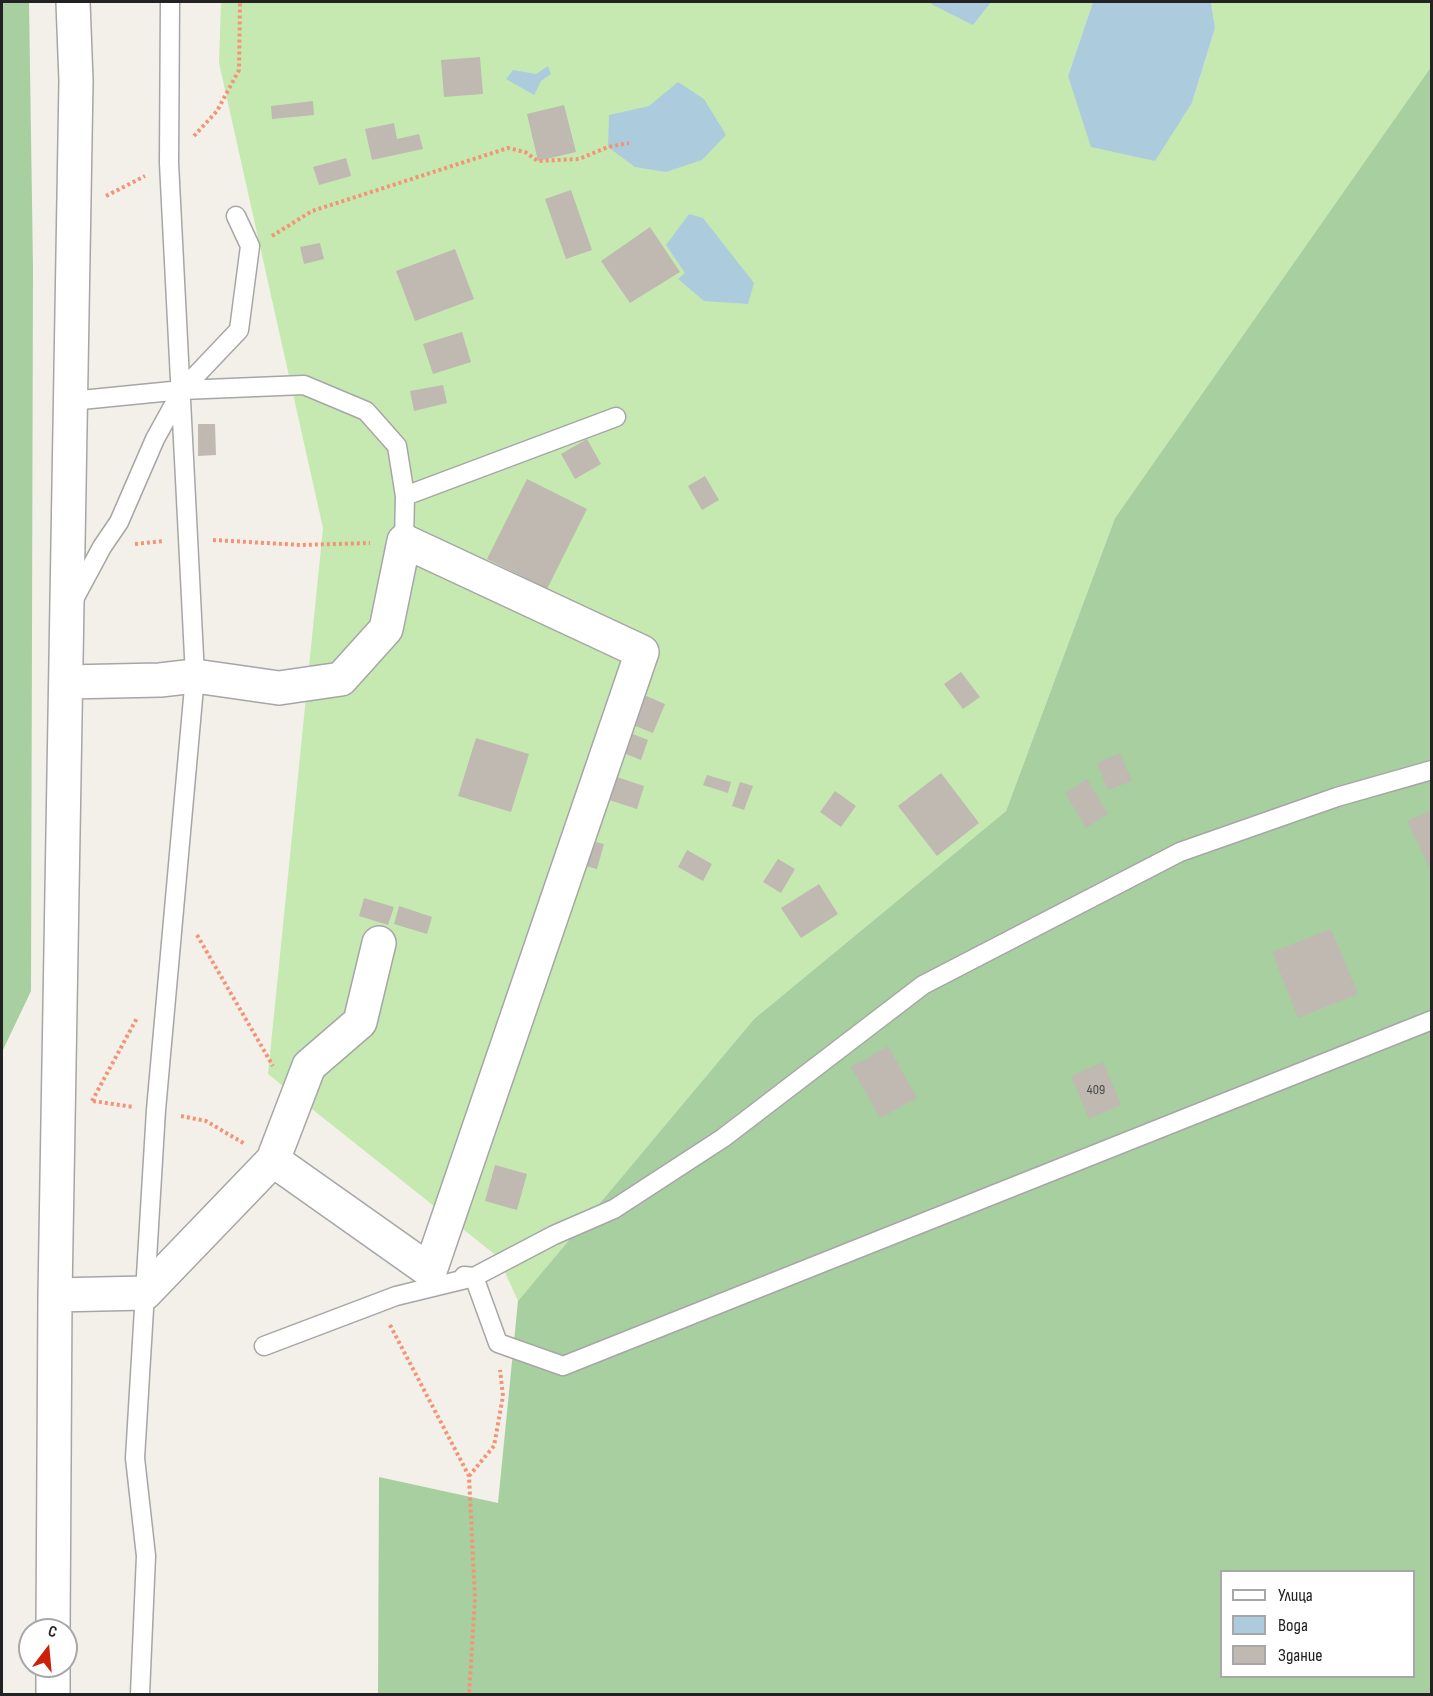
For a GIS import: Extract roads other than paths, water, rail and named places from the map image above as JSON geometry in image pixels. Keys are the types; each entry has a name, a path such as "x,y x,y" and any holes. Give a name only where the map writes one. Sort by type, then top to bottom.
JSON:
{"street":[{"path":"53,1618 55,1295 76,81 73,2"},
{"path":"67,682 160,680 195,676 279,688 341,679 386,629 404,541 642,651 430,1271 273,1160"},
{"path":"55,1295 145,1293 273,1160 309,1066 360,1022 379,943"},
{"path":"53,1678 53,1695"}],"lane":[{"path":"140,1695 146,1556 135,1458 156,1110 195,676 169,163 170,2"},
{"path":"68,610 102,546 119,522 155,439 182,390 239,330 250,246 236,216"},
{"path":"71,401 182,390 304,385 366,411 398,446 405,496 404,541"},
{"path":"405,496 616,417"},
{"path":"264,1346 418,1290 474,1277 554,1235 615,1209 723,1138 924,985 1180,852 1337,797 1431,770"},
{"path":"474,1277 498,1342 563,1366 1431,1020"},
{"path":"430,1271 474,1277"}],"water":[{"path":"932,2 991,2 973,25 931,4"},
{"path":"1093,2 1211,2 1215,28 1192,103 1155,161 1091,147 1068,76"},
{"path":"548,66 551,74 541,81 534,95 506,79 513,70 536,74"},
{"path":"678,82 704,99 726,135 702,160 666,172 635,167 608,147 609,115 649,106"},
{"path":"689,214 703,218 754,283 748,304 704,301 678,279 685,273 666,245"}]}
